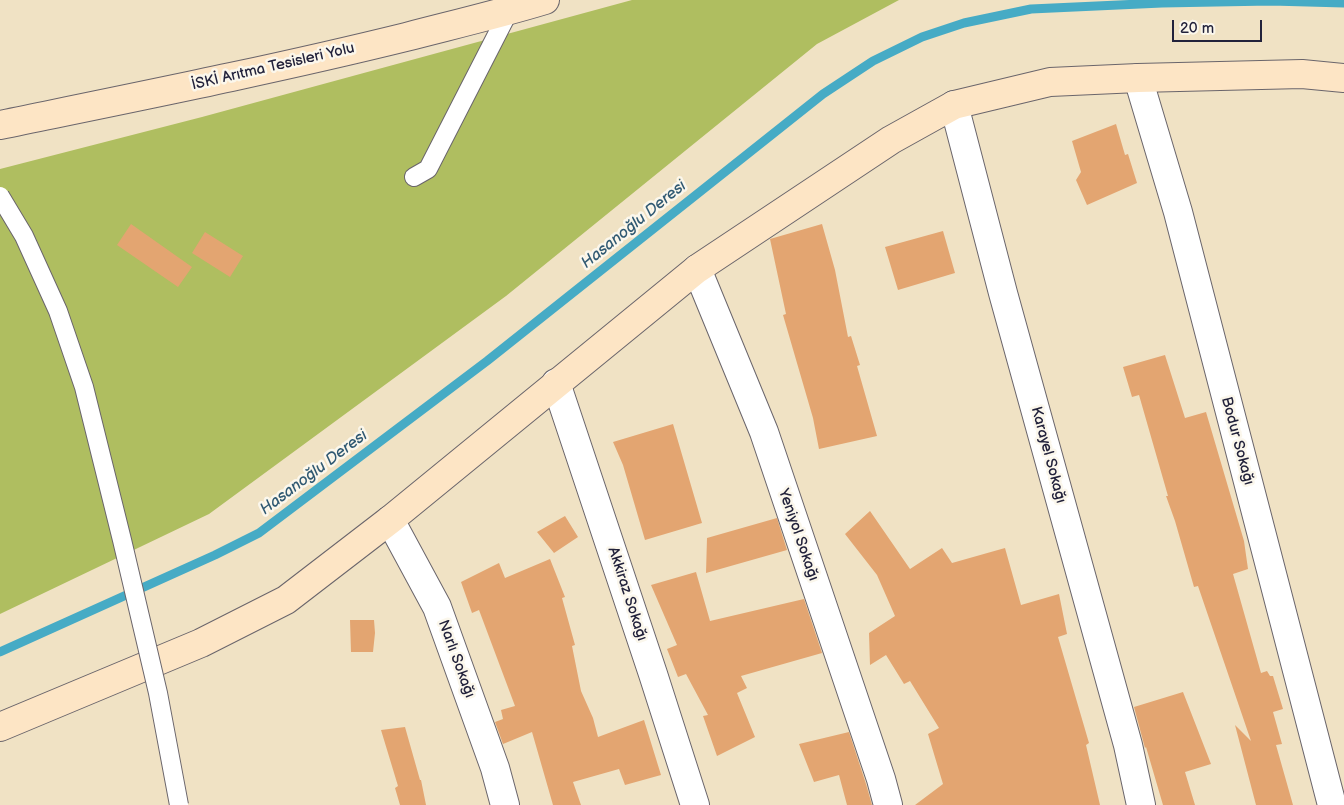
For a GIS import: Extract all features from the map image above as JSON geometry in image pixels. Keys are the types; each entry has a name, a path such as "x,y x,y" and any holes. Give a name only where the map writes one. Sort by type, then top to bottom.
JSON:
{"street":[{"name":"İSKİ Arıtma Tesisleri Yolu","path":"0,125 212,82 349,51 509,11 545,0"},
{"path":"0,727 201,643 286,600 390,520 697,269 890,140 954,105 1050,82 1302,74 1344,78"},
{"name":"Bodur Sokağı","path":"1138,78 1178,212 1332,805"},
{"name":"Karayel Sokağı","path":"954,105 1006,302 1128,745 1142,805"},
{"name":"Yeniyol Sokağı","path":"697,269 764,432 888,805"},
{"name":"Akkiraz Sokağı","path":"556,383 695,805"},
{"name":"Narlı Sokağı","path":"390,520 437,607 495,768 505,805"}],"lane":[{"path":"414,177 428,169 509,11"},
{"path":"0,196 24,236 58,311 84,387 158,693 179,805"}],"green space":[{"path":"632,0 899,0 817,44 506,296 209,514 0,614 0,169 202,117"}],"building":[{"path":"1116,124 1125,155 1128,154 1137,183 1087,205 1076,180 1081,172 1072,141"},
{"path":"131,224 192,267 178,287 117,245"},
{"path":"822,224 835,270 848,337 851,336 860,365 857,366 877,436 819,449 813,418 783,315 786,314 770,239"},
{"path":"943,231 955,273 898,290 885,247"},
{"path":"205,232 243,256 230,277 192,253"},
{"path":"1165,355 1185,418 1206,412 1244,541 1248,569 1233,574 1261,673 1267,671 1270,676 1273,676 1283,709 1273,712 1282,744 1276,745 1293,805 1256,805 1235,725 1251,741 1198,586 1194,587 1166,496 1168,496 1139,395 1132,397 1123,367"},
{"path":"673,424 702,523 645,540 623,465 613,442"},
{"path":"870,511 910,569 942,548 952,563 1005,548 1021,605 1059,594 1067,634 1058,637 1089,743 1086,745 1100,805 915,805 943,784 928,734 939,728 910,681 904,684 886,655 870,665 869,633 895,616 877,575 845,534"},
{"path":"565,516 578,537 554,553 537,532"},
{"path":"777,518 787,550 706,573 707,538"},
{"path":"550,559 565,597 562,598 575,645 572,646 581,691 593,718 598,737 644,720 661,775 625,785 619,769 573,782 581,805 553,805 532,732 503,744 495,722 503,719 501,710 515,706 479,610 472,613 461,582 499,563 505,578"},
{"path":"696,572 710,621 804,599 822,653 741,676 747,688 737,693 755,737 717,756 703,716 708,715 686,674 678,677 667,649 677,645 651,585"},
{"path":"350,620 374,620 373,652 351,652"},
{"path":"1183,692 1211,764 1185,772 1195,805 1163,805 1134,707"},
{"path":"405,727 421,780 426,805 400,805 395,788 398,786 381,730"},
{"path":"849,732 872,805 847,805 839,775 814,782 799,744"}],"waterway":[{"name":"Hasanoğlu Deresi","path":"0,652 215,555 259,533 487,361 823,94 873,61 922,37 964,23 1031,9 1162,3 1271,1 1344,3"}]}
